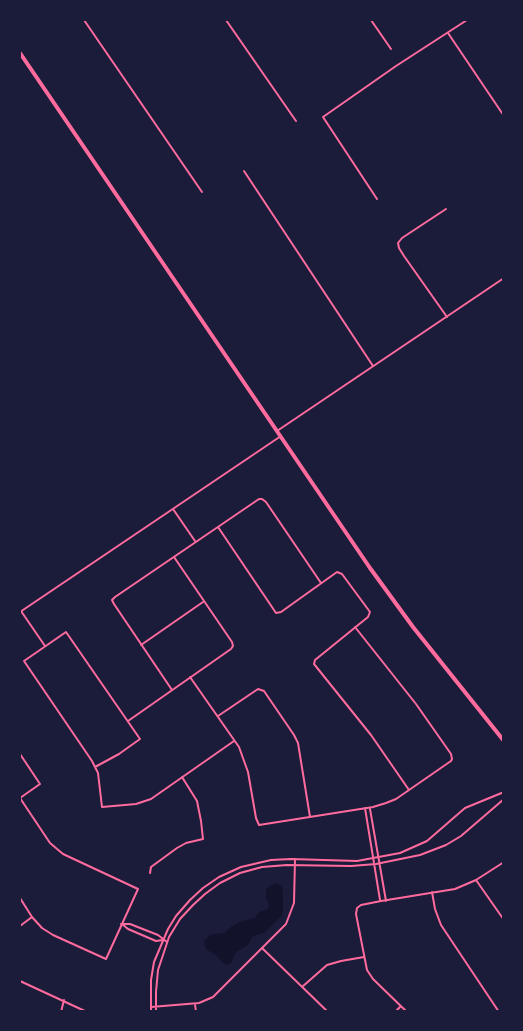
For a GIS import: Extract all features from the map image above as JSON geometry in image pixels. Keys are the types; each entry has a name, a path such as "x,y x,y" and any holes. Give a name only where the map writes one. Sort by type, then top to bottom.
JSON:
{"main road":[{"path":"20,53 370,568 413,627 504,741"}],"street":[{"path":"84,20 202,192"},
{"path":"226,20 296,121"},
{"path":"371,20 392,49"},
{"path":"377,199 323,117 467,20"},
{"path":"448,32 504,116"},
{"path":"244,171 374,367"},
{"path":"447,209 402,238 398,243 404,256 447,317"},
{"path":"277,431 504,278"},
{"path":"45,646 20,612 281,436"},
{"path":"172,690 112,600 115,597 262,499 321,583"},
{"path":"173,509 196,542"},
{"path":"218,527 276,613 281,612 337,572 340,572 370,612 315,660 314,664 371,735 409,790"},
{"path":"128,721 233,646 174,557"},
{"path":"141,645 204,602"},
{"path":"190,677 218,716 244,761 248,772 255,818 259,825 386,803 396,799 452,759 451,754 411,698 355,627"},
{"path":"95,767 140,739 66,632 24,661 92,761 95,767 98,773 102,807 136,804 151,799 234,741"},
{"path":"218,716 258,689 264,691 298,743 310,817"},
{"path":"20,754 40,784 20,798 50,843 63,854 138,889 106,958 42,928 20,898"},
{"path":"150,873 151,867 177,848 203,838 197,801 182,777"},
{"path":"295,859 294,903 286,924 217,994 195,1004 151,1009 151,980 154,962 172,922 183,907 219,877 233,870 271,860 295,859 350,861 400,853 420,845 435,835 465,808 504,792"},
{"path":"156,1011 158,970 167,942 186,912 220,883 255,868 269,866 351,866 420,855 446,844 469,830 504,799"},
{"path":"369,807 386,901"},
{"path":"365,808 381,901"},
{"path":"407,1011 373,979 367,970 356,914 357,908 381,901 455,889 476,880 504,862"},
{"path":"476,880 504,920"},
{"path":"432,892 441,925 499,1011"},
{"path":"20,926 32,917"},
{"path":"121,924 130,924 143,929 158,935 167,942"},
{"path":"121,924 141,935 163,940"},
{"path":"141,935 143,929"},
{"path":"262,948 328,1011"},
{"path":"303,987 327,965 364,957"},
{"path":"20,981 87,1011"},
{"path":"61,1011 64,1000"},
{"path":"195,1004 196,1011"},
{"path":"395,1011 401,1005"}],"shaded area":[{"path":"275,883 281,885 283,890 281,916 265,932 252,937 248,945 236,952 231,963 224,964 206,949 204,941 210,935 224,933 240,922 255,918 259,912 268,909 266,891"}]}
